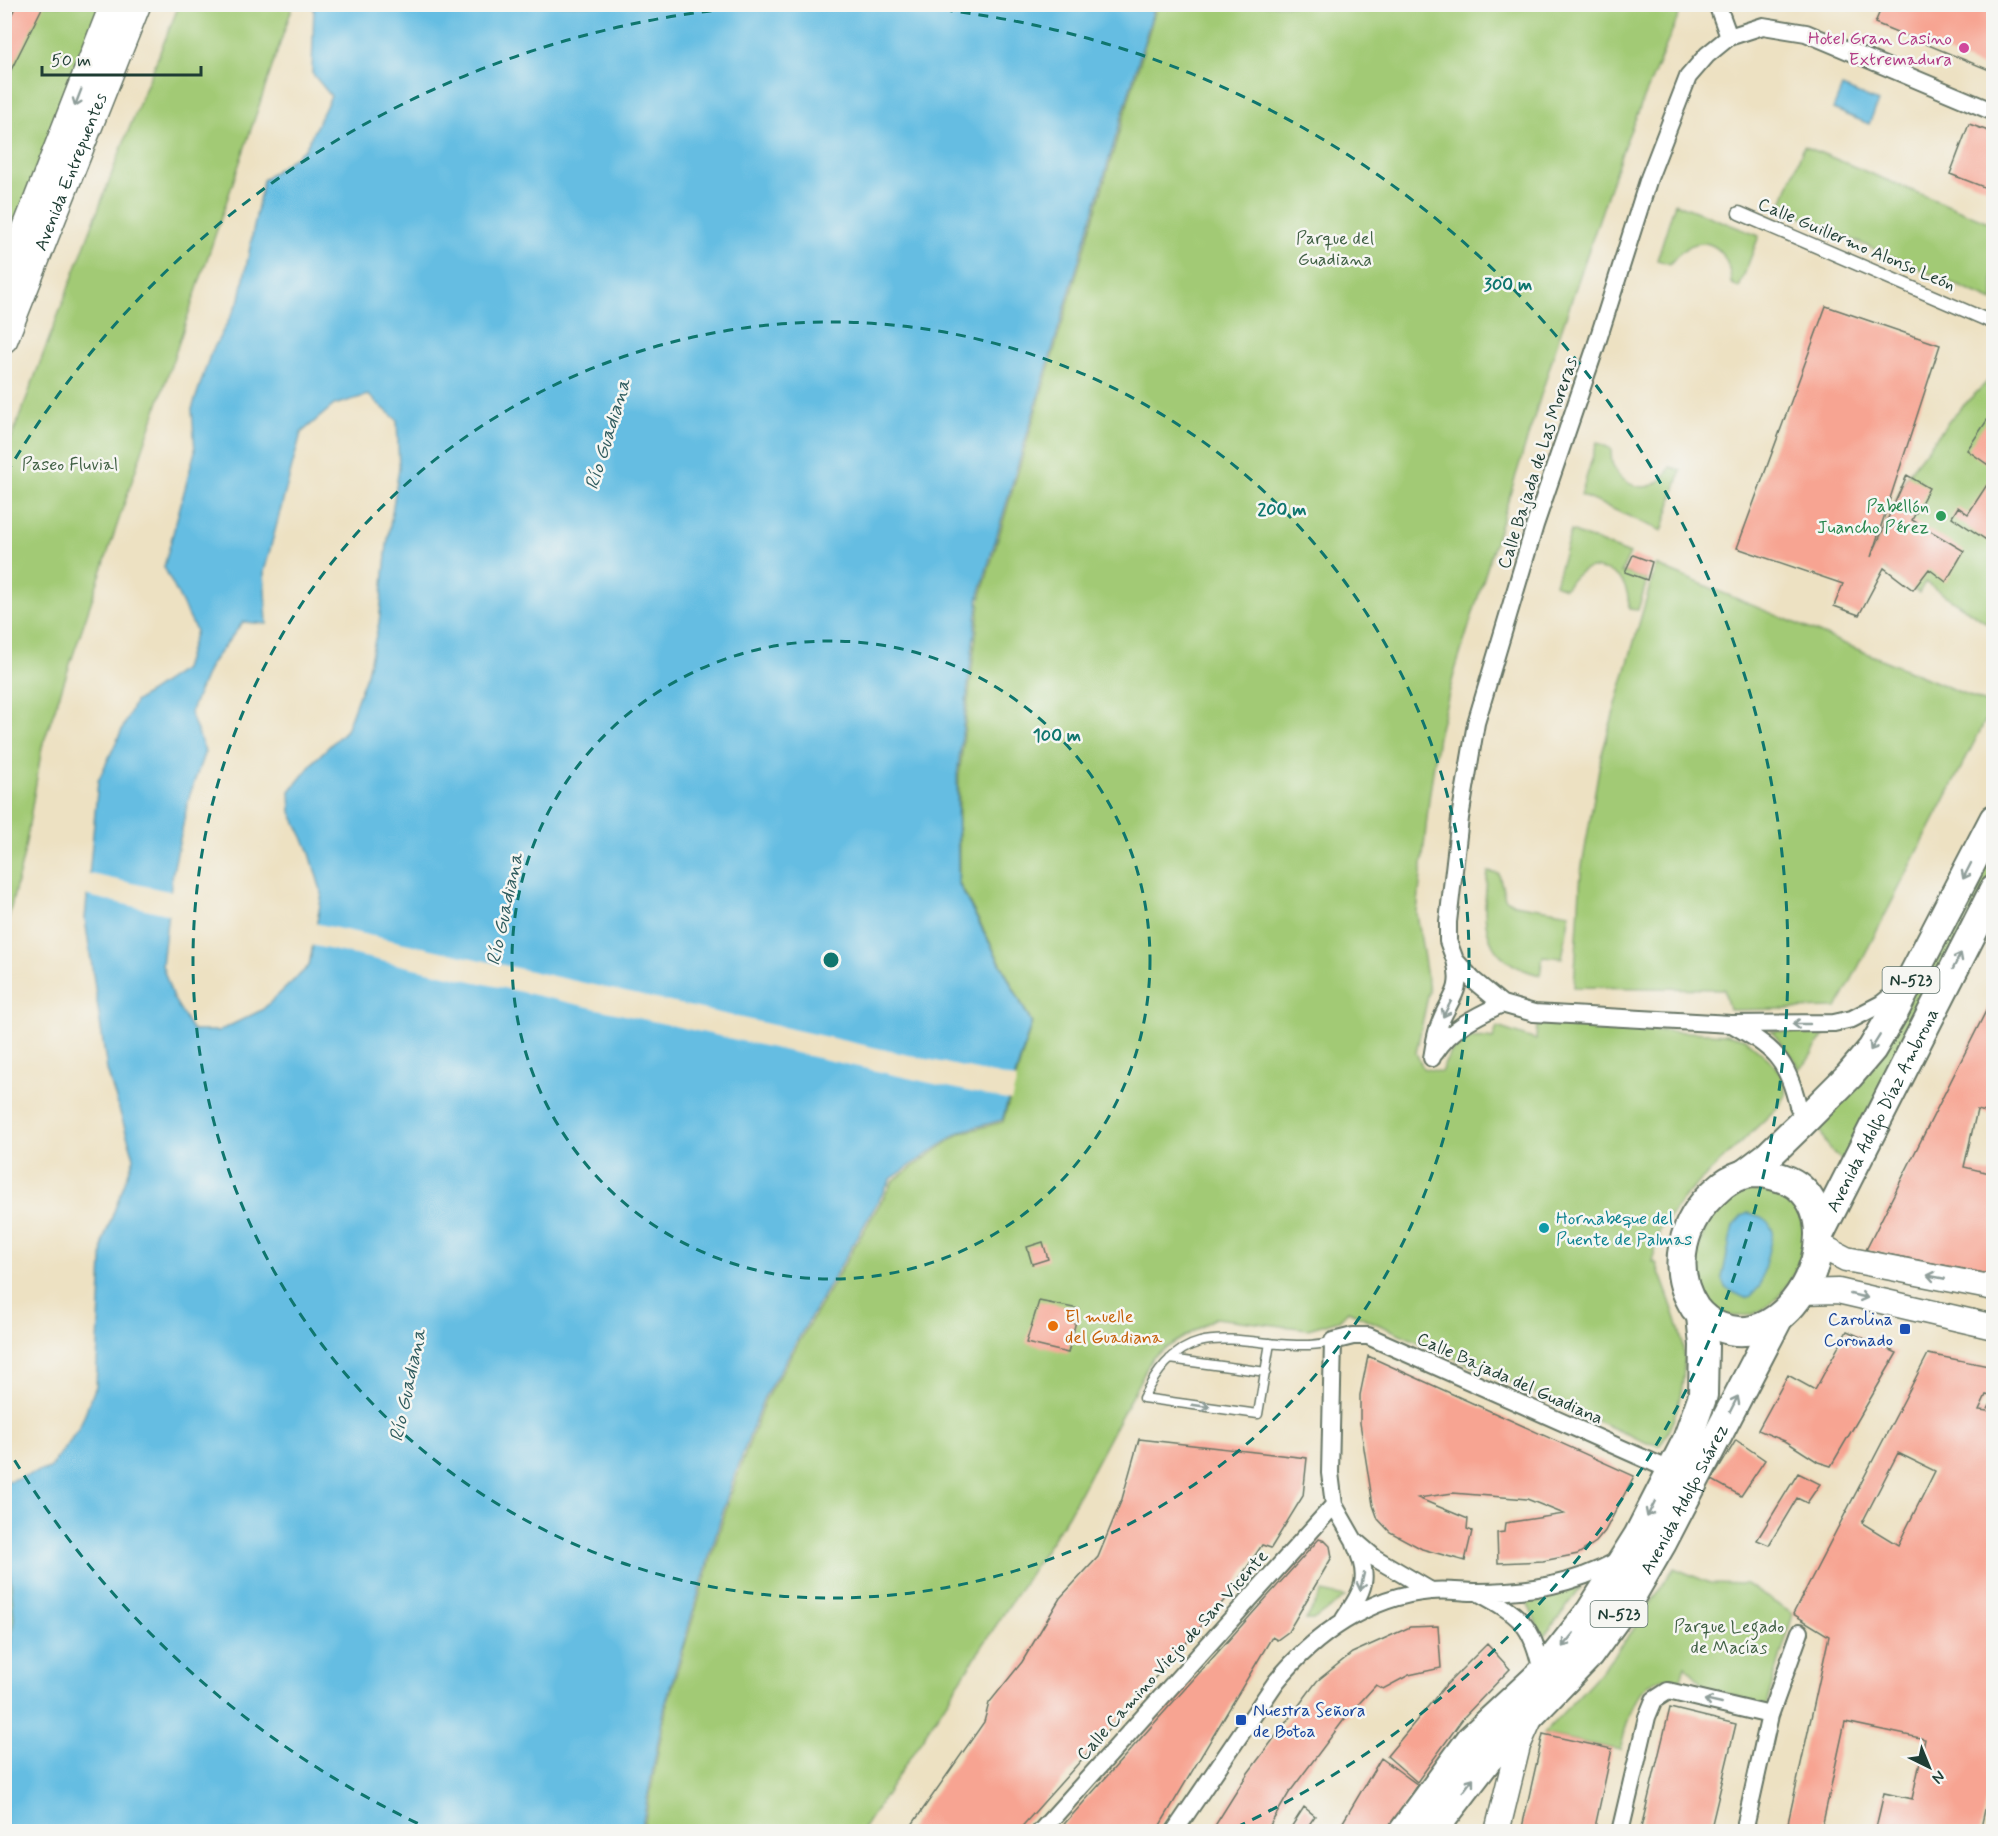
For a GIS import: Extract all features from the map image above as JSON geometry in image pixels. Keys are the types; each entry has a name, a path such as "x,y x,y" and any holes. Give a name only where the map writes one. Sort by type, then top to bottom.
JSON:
{"highway":[{"name":"Avenida Adolfo Díaz Ambrona","path":"1743,1174 1768,1156 1849,1076 1872,1049 1994,819"},
{"name":"Avenida Adolfo Díaz Ambrona","path":"1819,1240 1994,890"},
{"path":"1743,1174 1763,1173 1780,1177 1800,1188 1810,1201 1817,1217 1819,1240"},
{"name":"N-523","path":"1701,1316 1692,1303 1685,1285 1682,1266 1683,1241 1692,1218 1704,1200 1722,1185 1743,1174"},
{"name":"N-523","path":"1801,1292 1816,1261 1819,1240"},
{"path":"1701,1316 1729,1330 1748,1331 1763,1328 1778,1319 1801,1292"},
{"name":"Avenida Adolfo Suárez","path":"1403,1832 1471,1739 1542,1673 1590,1612 1638,1536 1687,1440 1703,1395 1704,1345 1701,1316"},
{"name":"Avenida Adolfo Suárez","path":"1432,1832 1488,1759 1589,1655 1629,1600 1662,1543 1778,1319"}],"main road":[{"name":"Avenida Entrepuentes","path":"4,286 114,4"},
{"name":"Avenida Entrepuentes","path":"4,339 137,4"},
{"path":"1819,1240 1846,1259 1994,1288"},
{"path":"1801,1292 1838,1291 1994,1327"},
{"path":"1497,1832 1518,1746 1533,1713"}],"street":[{"path":"1717,4 1729,37 1763,26 1806,33 1994,112"},
{"name":"Calle Bajada de Las Moreras","path":"1502,1004 1481,1013 1445,1038 1432,1058 1439,1025 1456,991 1459,975 1448,941 1448,922 1460,818 1476,723 1535,525 1596,349 1649,178 1688,77 1707,55 1729,37"},
{"name":"Calle Guillermo Alonso León","path":"1739,213 1994,323"},
{"path":"1455,960 1488,994 1502,1004 1534,1013 1731,1024 1808,1024 1852,1019 1881,1004 1910,981"},
{"path":"1731,1024 1758,1040 1784,1065 1792,1080 1798,1106"},
{"name":"Calle Bajada del Guadiana","path":"1333,1341 1353,1336 1368,1336 1670,1470"},
{"path":"1333,1341 1329,1473 1334,1505 1354,1540 1365,1574 1362,1589 1343,1622"},
{"name":"Calle Camino Viejo de San Vicente","path":"1040,1832 1334,1505"},
{"path":"1354,1540 1375,1558 1431,1591"},
{"path":"1174,1832 1276,1682 1319,1637 1343,1622 1383,1602 1431,1591 1519,1591 1566,1583 1625,1557"},
{"path":"1476,1592 1521,1619 1532,1634 1542,1673"},
{"path":"1744,1832 1770,1715 1800,1632"},
{"path":"1620,1832 1647,1717 1654,1700 1668,1691 1770,1715"}],"lane":[{"path":"1270,1343 1258,1414 1143,1398 1151,1382 1170,1359 1200,1342 1223,1340 1270,1343 1317,1346 1333,1341"},
{"path":"1170,1359 1266,1372"}],"green space":[{"path":"5,5 103,5 5,256"},
{"name":"Paseo Fluvial","path":"179,5 293,5 42,747 24,854 5,932 5,455 125,139"},
{"name":"Parque del Guadiana","path":"1157,5 1683,5 1624,146 1561,331 1454,674 1438,736 1417,913 1429,991 1416,1053 1423,1068 1441,1072 1449,1055 1459,1043 1473,1038 1493,1039 1497,1027 1536,1040 1537,1024 1726,1034 1745,1039 1771,1061 1782,1075 1786,1095 1779,1106 1688,1193 1660,1229 1652,1262 1656,1263 1675,1315 1683,1347 1684,1362 1678,1405 1661,1445 1647,1443 1348,1311 1339,1320 1308,1329 1215,1318 1153,1356 1068,1515 862,1831 643,1832 667,1705 730,1496 765,1400 893,1181 961,1133 1003,1122 1032,1023 959,882 959,776 981,596"},
{"path":"1804,146 1993,224 1993,301 1780,208"},
{"path":"1675,203 1759,236 1739,288 1731,283 1724,257 1710,244 1700,243 1690,246 1670,264 1657,260"},
{"name":"Pabellón Juancho Pérez","path":"1993,376 1993,627 1925,582 1919,593 1870,558 1907,475 1953,416"},
{"path":"1597,442 1611,449 1612,461 1618,474 1636,486 1656,484 1670,467 1681,470 1662,531 1581,495"},
{"path":"1571,531 1630,554 1621,573 1625,572 1647,580 1638,610 1629,609 1628,594 1623,582 1607,571 1586,569 1565,588 1555,584"},
{"path":"1656,565 1993,706 1837,1008 1729,1010 1724,989 1574,987 1581,872 1601,757"},
{"path":"1993,844 1993,870 1843,1161 1827,1145 1818,1123"},
{"path":"1488,872 1499,874 1505,898 1514,904 1570,913 1562,958 1543,956 1540,975 1521,969 1506,960 1496,950 1486,924"},
{"path":"1771,1031 1826,1032 1806,1063 1798,1069 1793,1057"},
{"path":"1755,1187 1782,1193 1798,1209 1803,1231 1801,1255 1791,1279 1775,1300 1756,1313 1726,1315 1706,1298 1698,1281 1697,1261 1700,1242 1721,1206 1737,1194"},
{"path":"4,1515 15,1624 13,1657 5,1693"},
{"name":"Parque Legado de Macías","path":"1674,1568 1710,1583 1746,1584 1793,1614 1766,1706 1706,1687 1685,1666 1681,1679 1662,1678 1643,1689 1632,1708 1620,1750 1543,1734 1597,1676 1631,1633"},
{"path":"1581,1588 1543,1638 1526,1600"},
{"path":"1322,1592 1345,1597 1313,1620 1306,1620"}],"water":[{"name":"Río Guadiana","path":"314,5 1155,5 979,595 957,776 958,883 1031,1023 1002,1120 961,1131 891,1179 763,1399 728,1494 665,1705 641,1831 5,1832 4,1702 14,1618 5,1482 50,1468 79,1428 96,1386 103,1241 134,1158 107,1070 85,919 98,781 135,702 184,669 196,631 164,567 195,451 192,409 210,355 240,299 263,180 305,149 331,96 312,73","holes":["368,395 397,420 399,468 387,545 379,623 367,673 346,730 316,759 290,791 291,812 309,850 322,894 309,966 262,1010 219,1031 193,1031 173,998 162,965 172,876 189,797 205,751 190,713 210,665 243,622 267,624 264,572 301,433 334,405"]},
{"path":"1842,87 1878,102 1869,124 1833,109"},
{"path":"1748,1213 1764,1219 1773,1232 1760,1286 1751,1296 1745,1298 1727,1289 1722,1278 1733,1226"}],"pier":[{"path":"86,873 173,892 171,915 84,895"},
{"path":"314,923 1017,1079 1011,1101 310,945"}],"building":[{"path":"17,4 44,4 4,84 4,29"},
{"name":"Hotel Gran Casino Extremadura","path":"1883,4 1994,4 1994,72 1875,23"},
{"path":"1969,124 1994,133 1994,191 1950,174"},
{"path":"1826,306 1940,345 1871,557 1907,475 1929,488 1912,520 1964,551 1946,582 1929,569 1913,590 1884,568 1859,615 1834,606 1843,584 1737,548"},
{"path":"1994,410 1994,469 1967,450"},
{"path":"1994,474 1994,545 1952,517 1958,507 1968,514"},
{"path":"1633,555 1652,562 1647,580 1625,572"},
{"path":"1994,995 1994,1114 1977,1110 1964,1167 1994,1174 1994,1275 1866,1250"},
{"path":"1043,1242 1048,1259 1032,1264 1027,1247"},
{"name":"El muelle del Guadiana","path":"1039,1301 1079,1309 1068,1353 1026,1343"},
{"path":"1847,1331 1897,1353 1831,1466 1818,1462 1787,1442 1758,1430 1788,1375 1815,1390"},
{"path":"1928,1354 1994,1367 1994,1397 1986,1395 1979,1410 1987,1411 1994,1398 1994,1770 1980,1832 1875,1832 1884,1793 1912,1799 1925,1739 1845,1722 1821,1832 1786,1832 1829,1636 1793,1614","holes":["1898,1453 1935,1471 1898,1545 1862,1523"]},
{"path":"1368,1356 1634,1476 1605,1531 1596,1542 1578,1554 1543,1561 1498,1563 1497,1533 1504,1532 1505,1523 1564,1514 1527,1499 1453,1493 1418,1498 1468,1519 1467,1529 1472,1531 1465,1561 1422,1549 1390,1532 1378,1519 1373,1505 1360,1423 1360,1395"},
{"path":"1139,1439 1307,1458 1303,1496 1271,1548 1262,1545 1228,1596 1017,1832 907,1832 984,1722 989,1703 1022,1662 1060,1598 1098,1557 1122,1499"},
{"path":"1736,1440 1765,1460 1741,1496 1712,1480"},
{"path":"1798,1473 1820,1484 1807,1503 1797,1498 1769,1545 1757,1540"},
{"path":"1319,1539 1330,1546 1332,1557 1288,1632 1277,1640 1272,1637 1156,1832 1057,1832"},
{"path":"1438,1626 1441,1668 1409,1675 1383,1689 1376,1685 1343,1721 1289,1793 1266,1832 1211,1832 1248,1773 1317,1681 1352,1653 1410,1627"},
{"path":"1487,1644 1510,1669 1464,1717 1417,1782 1387,1756 1445,1686"},
{"path":"1670,1708 1736,1724 1710,1832 1640,1832"},
{"path":"1543,1734 1612,1749 1594,1832 1521,1832"},
{"path":"1381,1758 1418,1785 1387,1832 1337,1832"},
{"path":"1304,1807 1315,1816 1304,1832 1288,1832"}],"place":[{"name":"Hotel Gran Casino Extremadura","path":"1964,48"},
{"name":"Pabellón Juancho Pérez","path":"1941,516"},
{"name":"Hornabeque del Puente de Palmas","path":"1544,1228"},
{"name":"El muelle del Guadiana","path":"1053,1326"},
{"name":"Carolina Coronado","path":"1905,1329"},
{"name":"Nuestra Señora de Botoa","path":"1241,1720"}]}
